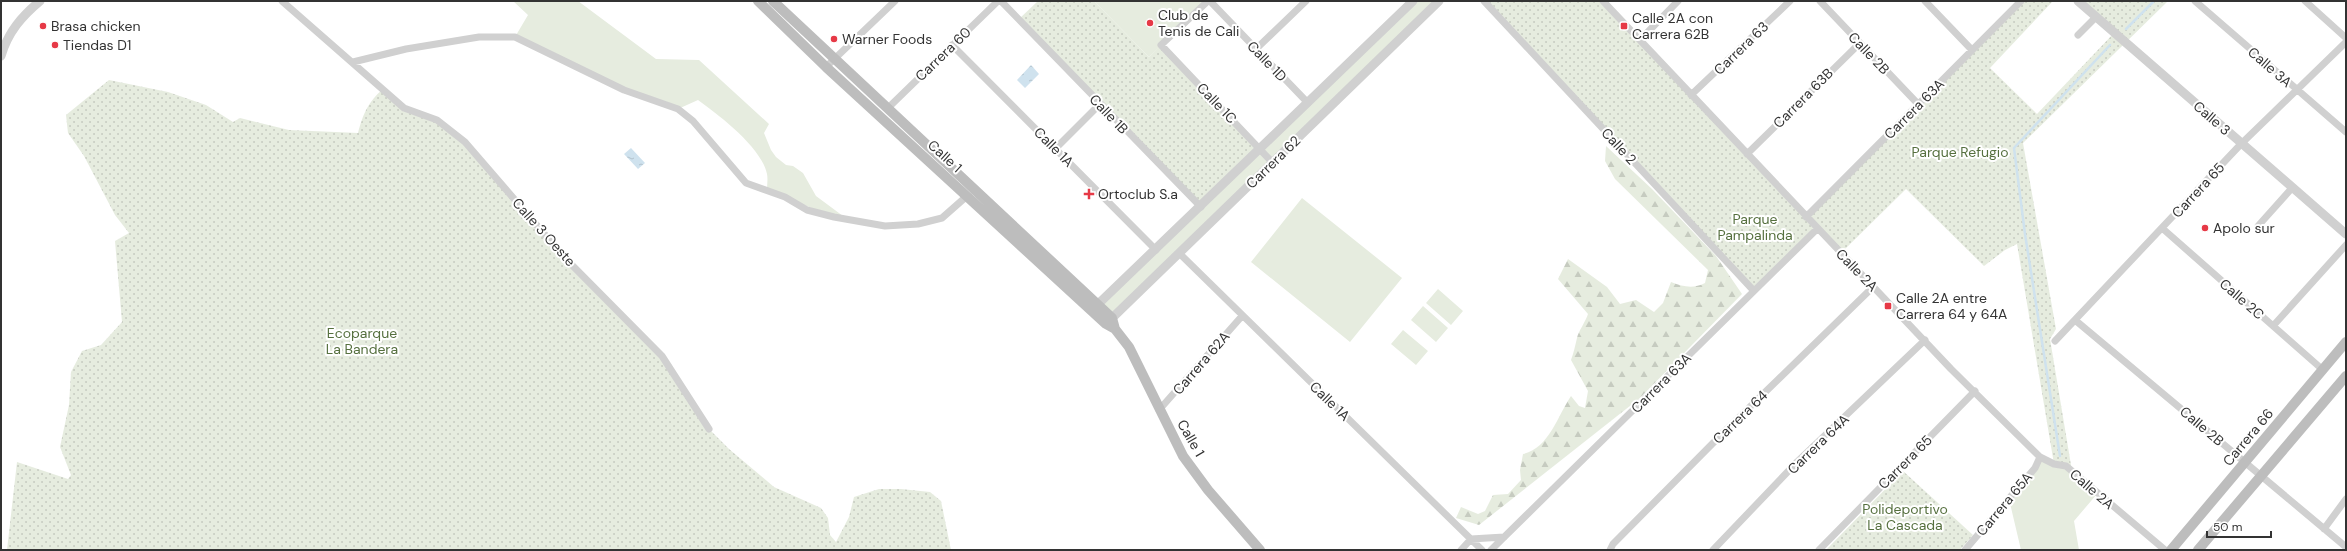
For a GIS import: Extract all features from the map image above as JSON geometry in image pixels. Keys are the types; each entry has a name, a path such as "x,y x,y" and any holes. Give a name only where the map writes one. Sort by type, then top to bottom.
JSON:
{"main road":[{"name":"Calle 1","path":"758,1 830,63 888,108 1111,324 1129,347 1183,456 1200,479 1260,550"},
{"name":"Calle 1","path":"773,1 830,63 967,196 1095,307"},
{"name":"Carrera 66","path":"2171,550 2346,342"},
{"path":"2198,550 2345,380"}],"street":[{"path":"1,56 9,34 18,22 40,1"},
{"name":"Calle 3 Oeste","path":"282,1 404,108 437,120 465,142 566,259 662,356 709,429"},
{"path":"830,63 895,1"},
{"name":"Carrera 60","path":"888,108 998,1"},
{"name":"Calle 1B","path":"1001,1 1201,207"},
{"name":"Calle 1C","path":"1209,1 1161,45 1272,162"},
{"name":"Calle 1D","path":"1209,1 1308,103"},
{"path":"1256,49 1306,1"},
{"name":"Carrera 62","path":"1095,307 1261,150 1413,1"},
{"name":"Carrera 62","path":"1111,324 1178,253 1440,1"},
{"name":"Calle 2","path":"1484,1 1754,291"},
{"name":"Calle 2A","path":"1603,1 1817,229 2040,457 2066,466 2164,550"},
{"path":"1640,40 1678,1"},
{"name":"Carrera 63","path":"1691,95 1790,1"},
{"name":"Calle 2B","path":"1820,1 1918,104"},
{"path":"1925,1 1972,50"},
{"name":"Carrera 63A","path":"1806,217 2021,1"},
{"name":"Calle 3","path":"2078,1 2346,234"},
{"name":"Calle 3A","path":"2195,1 2346,132"},
{"path":"2304,1 2346,38"},
{"path":"2078,35 2096,16"},
{"path":"1377,36 1390,49"},
{"path":"353,62 406,49 479,37 515,37 624,90 678,109 693,121 746,183 784,197 807,210 834,217 885,226 918,224 942,218 967,196"},
{"name":"Carrera 65","path":"2055,341 2241,144 2346,42"},
{"name":"Carrera 63B","path":"1747,154 1860,43"},
{"name":"Calle 1A","path":"952,45 1156,250"},
{"path":"1055,149 1100,104"},
{"path":"2258,226 2292,188"},
{"name":"Calle 2C","path":"2162,228 2323,370"},
{"name":"Carrera 63A","path":"1491,550 1817,229"},
{"path":"2273,326 2346,245"},
{"name":"Calle 1A","path":"1178,253 1482,550"},
{"name":"Carrera 64","path":"1610,550 1612,544 1720,436 1874,287"},
{"name":"Carrera 62A","path":"1160,410 1242,316"},
{"name":"Calle 2B","path":"2075,320 2346,547"},
{"name":"Carrera 64A","path":"1713,550 1797,462 1925,340"},
{"name":"Carrera 65","path":"1819,550 1975,391"},
{"name":"Carrera 65A","path":"1965,550 2035,468 2040,457"},
{"path":"2324,529 2346,499"},
{"path":"1461,550 1471,539 1504,537"}],"green space":[{"path":"513,1 578,1 656,59 699,60 769,124 764,133 771,150 776,157 786,165 793,166 803,173 816,196 843,216 834,217 767,190 767,174 763,164 749,143 728,123 698,100 678,109 624,90 515,37 528,15"},
{"path":"1038,1 1094,1 1149,57 1161,45 1261,150 1201,207 1019,19"},
{"name":"Club de Tenis de Cali","path":"1094,1 1208,1 1149,57"},
{"path":"1413,1 1439,1 1112,318 1098,304"},
{"path":"1484,1 1603,1 1806,217 2021,1 2053,1 1990,68 2037,114 2114,33 2078,1 2168,1 2023,143 2056,329 2050,339 2072,471 2054,464 2017,244 2005,250 1984,266 1906,189 1841,253 1817,229 1754,291"},
{"name":"Ecoparque La Bandera","path":"109,80 168,92 206,105 233,122 240,118 289,130 358,133 367,109 373,99 383,89 404,108 437,120 465,142 566,259 662,356 709,429 729,449 774,487 821,508 828,518 830,535 836,542 849,517 854,497 879,489 901,489 930,492 941,501 951,550 7,550 17,462 68,479 71,475 60,447 69,405 71,372 82,351 101,345 122,322 115,241 129,233 115,215 84,156 68,133 66,115"},
{"path":"1606,146 1652,189 1716,256 1742,294 1640,398 1479,525 1456,518 1461,507 1478,514 1485,511 1493,495 1508,494 1521,480 1520,470 1523,454 1532,451 1546,439 1571,396 1579,406 1585,408 1588,391 1571,360 1578,336 1588,314 1558,279 1568,259 1607,287 1620,304 1636,300 1654,312 1663,303 1671,282 1688,287 1705,283 1708,270 1615,179 1605,161"},
{"path":"1302,198 1402,278 1350,342 1251,262"},
{"path":"1438,289 1463,311 1451,325 1426,303"},
{"path":"1423,306 1448,328 1436,342 1411,320"},
{"path":"1403,330 1428,351 1416,365 1391,344"},
{"path":"2040,457 2066,466 2097,494 2074,521 2079,550 2021,550 2009,499"},
{"name":"Polideportivo La Cascada","path":"1903,471 1973,535 1960,550 1826,550"}],"water":[{"path":"1031,65 1039,74 1025,88 1017,80"},
{"path":"631,148 645,163 638,169 624,154"}],"waterway":[{"path":"2126,29 2154,1"},
{"path":"2060,456 2025,234 2014,148 2110,45"}],"place":[{"name":"Club de Tenis de Cali","path":"1150,23"},
{"name":"Brasa chicken","path":"43,26"},
{"name":"Calle 2A con Carrera 62B","path":"1624,26"},
{"name":"Warner Foods","path":"834,39"},
{"name":"Tiendas D1","path":"55,45"},
{"name":"Ortoclub S.a","path":"1089,194"},
{"name":"Apolo sur","path":"2205,228"},
{"name":"Calle 2A entre Carrera 64 y 64A","path":"1888,306"}],"park label":[{"name":"Parque Refugio","path":"1960,152"},
{"name":"Parque Pampalinda","path":"1755,228"}]}
